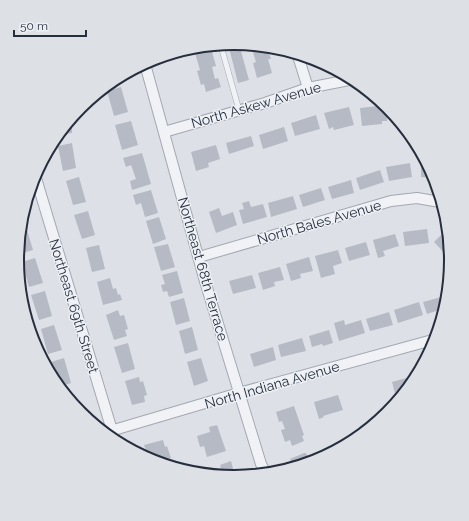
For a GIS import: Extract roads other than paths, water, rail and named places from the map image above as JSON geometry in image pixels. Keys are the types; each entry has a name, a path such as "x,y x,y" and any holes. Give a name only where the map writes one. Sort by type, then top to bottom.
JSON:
{"street":[{"path":"299,60 308,88"},
{"name":"Northeast 68th Terrace","path":"147,69 199,257 239,393 263,469"},
{"name":"North Askew Avenue","path":"164,132 308,88 345,81"},
{"name":"Northeast 69th Street","path":"38,185 110,431"},
{"name":"North Bales Avenue","path":"199,257 391,201 417,198 437,201"},
{"name":"North Indiana Avenue","path":"113,432 239,393 429,341"}],"lane":[{"path":"223,50 239,110"}]}
